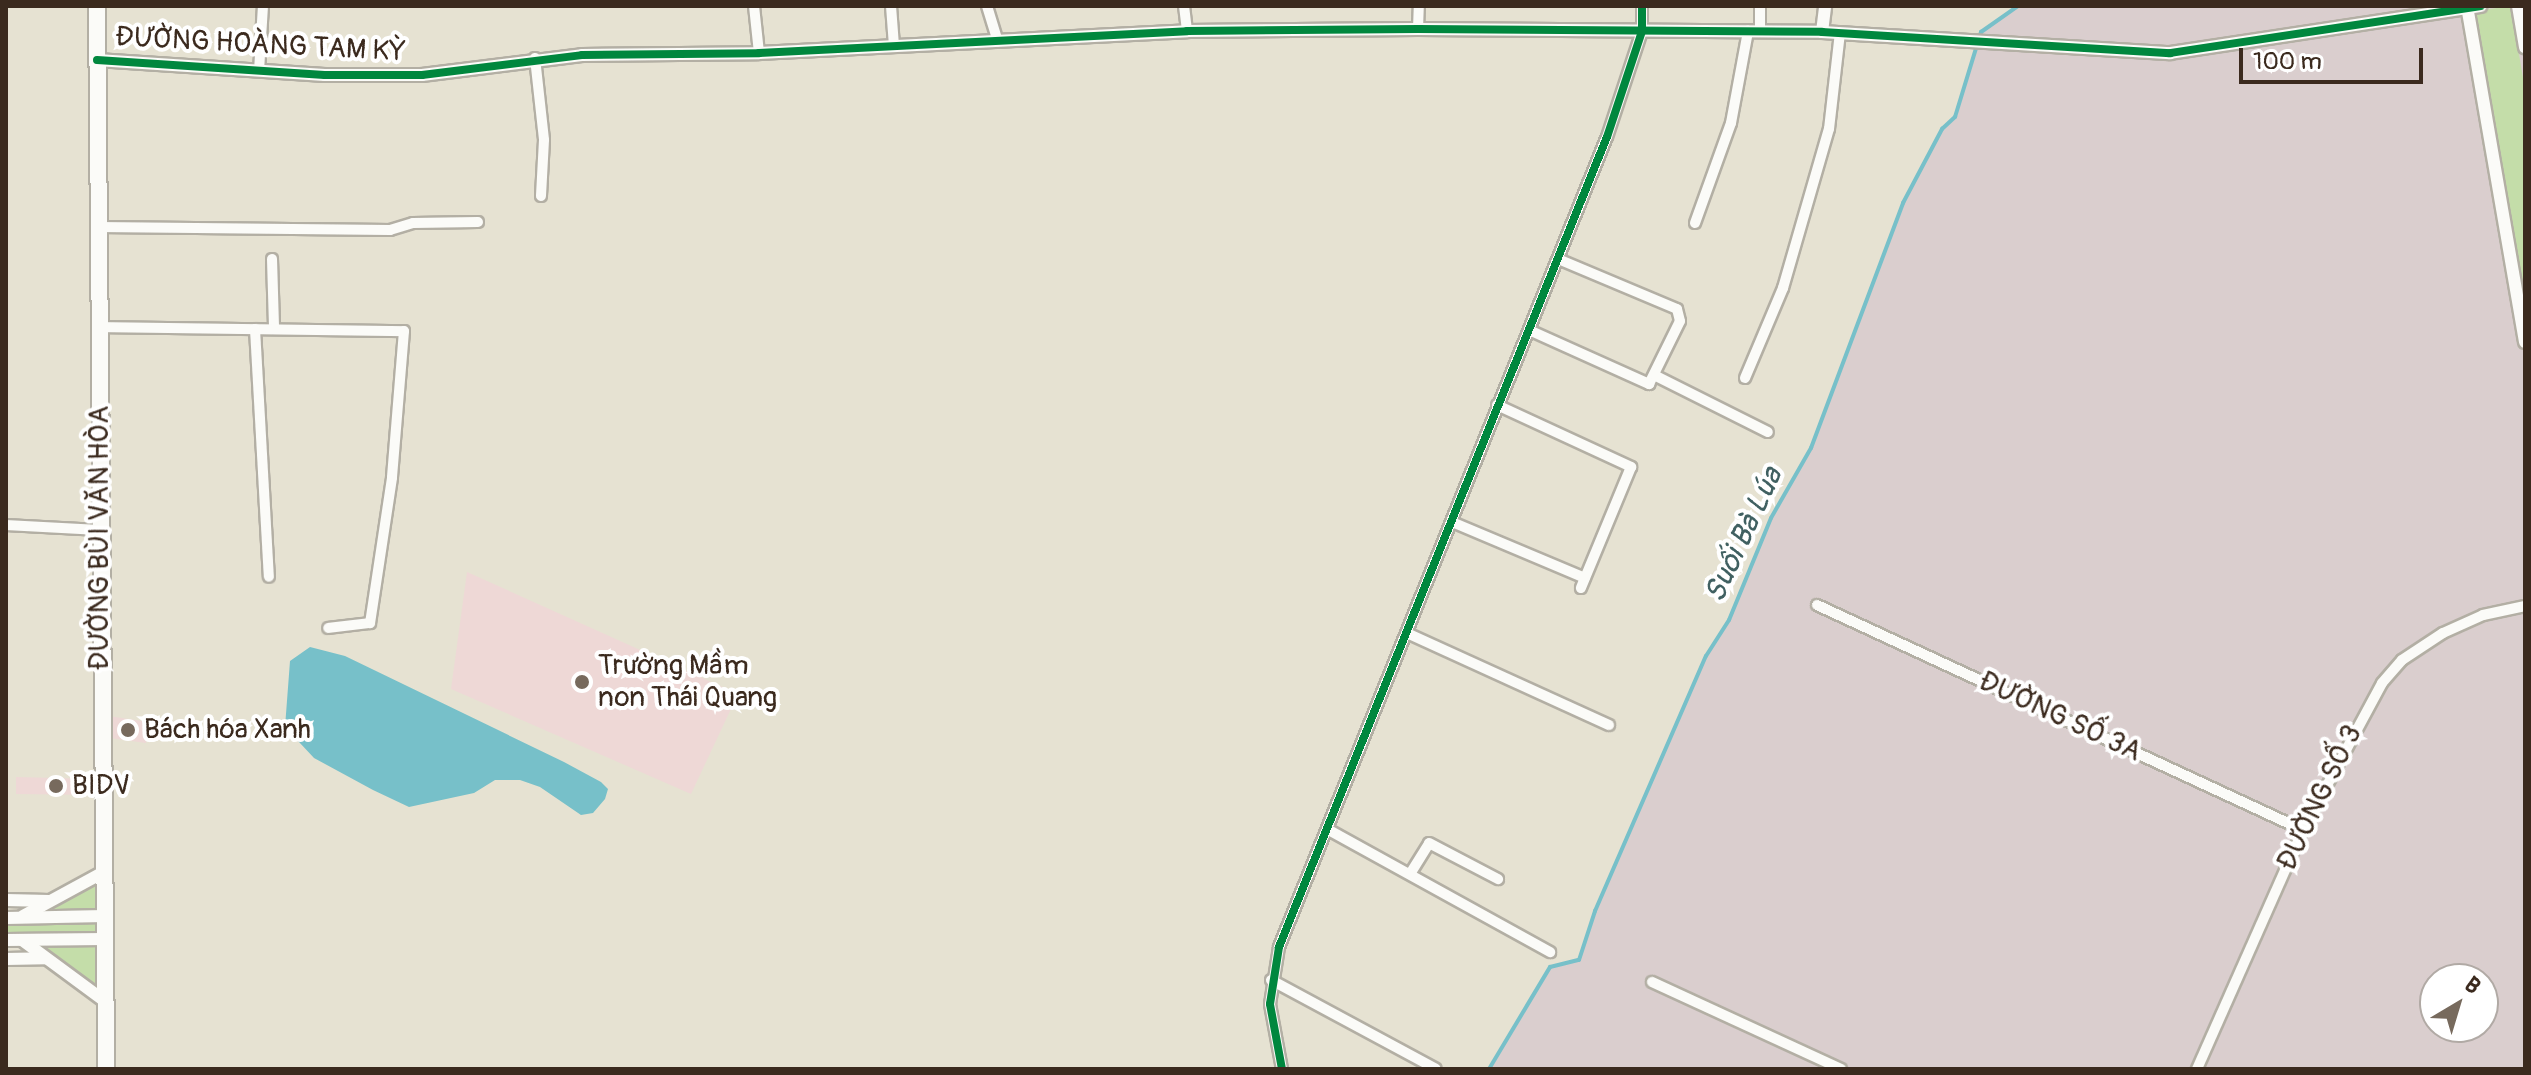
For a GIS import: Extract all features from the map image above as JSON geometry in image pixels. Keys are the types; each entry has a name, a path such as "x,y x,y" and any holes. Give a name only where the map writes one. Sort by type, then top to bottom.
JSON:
{"main road":[{"name":"ĐƯỜNG BÙI VĂN HÒA","path":"97,6 99,530 106,1069"}],"street":[{"path":"259,71 263,6"},
{"path":"754,6 759,53"},
{"path":"891,6 894,46"},
{"path":"987,6 998,41"},
{"path":"1184,6 1187,31"},
{"path":"1418,29 1419,6"},
{"path":"1282,1069 1270,1004 1271,980 1279,947 1558,259 1642,31 1642,6"},
{"path":"1695,223 1731,123 1760,6"},
{"path":"1822,32 1825,6"},
{"path":"2518,6 2525,47"},
{"name":"ĐƯỜNG HOÀNG TAM KỲ","path":"97,60 259,71 422,75 535,58 759,53 1187,31 1418,29 1822,32 2005,46 2170,53 2471,7"},
{"path":"2471,7 2525,342"},
{"path":"1745,378 1783,288 1829,129 1840,33"},
{"path":"535,58 544,140 541,196"},
{"path":"98,227 390,230 413,223 478,222"},
{"path":"272,259 274,327"},
{"path":"1529,330 1649,384 1656,376 1681,312 1558,259"},
{"path":"99,327 400,328 407,335 370,623 328,628"},
{"path":"255,329 269,577"},
{"path":"1656,376 1768,432"},
{"path":"1452,522 1583,583 1631,473 1629,464 1497,405"},
{"path":"6,525 99,530"},
{"name":"ĐƯỜNG SỐ 3A","path":"1817,605 2303,830"},
{"name":"ĐƯỜNG SỐ 3","path":"2197,1069 2303,830 2364,709 2391,671 2456,626 2525,606"},
{"path":"1407,633 1609,725"},
{"path":"1327,829 1550,952"},
{"path":"1410,874 1429,843 1498,879"},
{"path":"21,918 104,872"},
{"path":"6,900 52,901"},
{"path":"6,918 105,916"},
{"path":"6,940 105,939"},
{"path":"22,940 106,1002"},
{"path":"6,959 45,958"},
{"path":"1271,980 1436,1069"},
{"path":"1652,982 1841,1069"}],"shaded area":[{"path":"2018,6 2525,6 2525,1069 1489,1069 1550,967 1579,960 1595,911 1706,656 1729,620 1771,518 1811,448 1903,203 1942,129 1955,117 1982,32"},
{"name":"Trường Mầm non Thái Quang","path":"467,572 738,694 691,794 451,689"},
{"name":"Bách hóa Xanh","path":"108,716 149,722 146,743 109,738"},
{"name":"BIDV","path":"16,777 95,779 96,795 16,794"}],"green space":[{"path":"2511,6 2525,90 2525,301 2475,11"},
{"path":"97,883 98,909 42,911 55,907"},
{"path":"98,923 98,932 6,932 6,924"},
{"path":"98,946 98,988 37,947"}],"water":[{"path":"310,647 345,656 564,762 601,782 608,789 605,799 593,813 581,815 540,787 520,780 495,780 474,793 409,807 373,790 314,758 285,727 290,661"}],"waterway":[{"name":"Suối Bà Lúa","path":"1489,1069 1550,967 1579,960 1595,911 1706,656 1729,620 1771,518 1811,448 1903,203 1942,129 1955,117 1981,32 2018,6"}],"cycle path":[{"path":"1282,1069 1270,1004 1279,947 1607,137 1642,31 1642,6"},
{"path":"97,60 325,75 422,75 582,55 759,53 1187,31 1418,29 1822,32 2170,53 2480,6"}],"place":[{"name":"Trường Mầm non Thái Quang","path":"582,682"},
{"name":"Bách hóa Xanh","path":"128,730"},
{"name":"BIDV","path":"56,786"}]}
